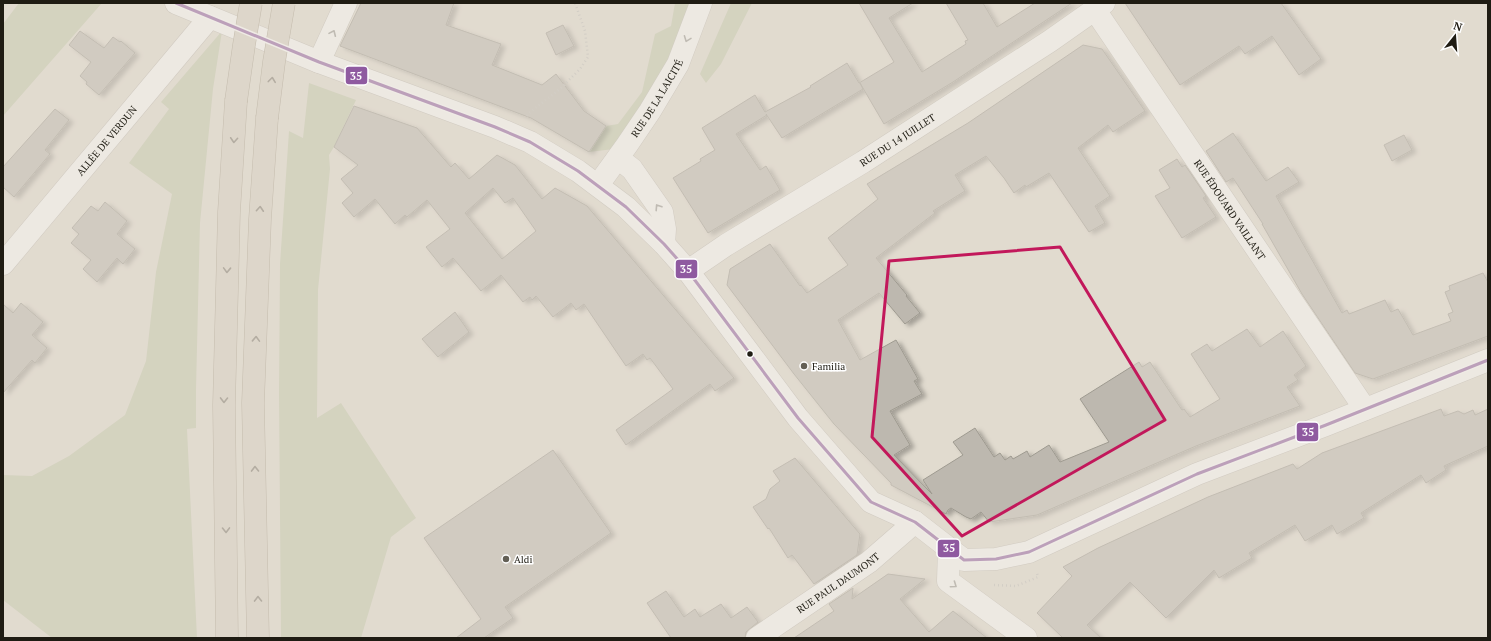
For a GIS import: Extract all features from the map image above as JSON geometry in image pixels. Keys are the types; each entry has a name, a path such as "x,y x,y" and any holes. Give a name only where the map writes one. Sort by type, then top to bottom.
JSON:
{"highway":[{"path":"227,638 224,405 229,212 236,101 252,3"},
{"path":"258,638 253,403 260,219 267,118 274,62 284,3"}],"street":[{"path":"176,3 319,62 517,136 561,160 598,185 626,207 664,244 688,271 798,418 871,502 915,522 964,560 996,559 1029,552 1197,474 1488,360"},
{"path":"319,62 346,3"},
{"name":"RUE DE LA LAICITÉ","path":"598,185 650,111 678,64 701,3"},
{"name":"RUE DU 14 JUILLET","path":"688,271 726,245 863,162 1050,41 1100,6"},
{"name":"RUE ÉDOUARD VAILLANT","path":"1100,6 1365,409"},
{"name":"ALLÉE DE VERDUN","path":"3,264 210,17"},
{"path":"618,158 632,169 662,212 665,229 664,244"},
{"name":"RUE PAUL DAUMONT","path":"757,638 869,562 915,522"},
{"path":"949,549 948,581 1026,638"}],"path":[{"path":"517,136 529,113 560,89 580,69 588,57 585,31 575,3"}],"highlighted area":[{"path":"1060,247 1165,420 962,536 872,437 889,261"}],"green space":[{"path":"19,3 102,3 3,116 3,24"},
{"path":"675,3 693,3 670,60 614,149 589,152 606,126 618,124 642,92 655,34 671,26"},
{"path":"731,3 752,3 721,64 706,83 700,74"},
{"path":"222,31 213,89 200,223 196,428 187,429 197,638 52,638 3,600 3,475 32,476 69,456 125,415 146,361 156,272 172,194 129,163 169,109 161,102"},
{"path":"309,83 356,100 329,155 330,169 318,290 317,418 341,403 416,518 391,537 361,638 281,638 279,393 280,264 289,131 303,138"}],"building":[{"path":"361,3 454,3 446,25 501,44 492,65 542,85 556,74 584,111 606,126 589,152 531,118 340,46"},
{"path":"859,3 913,3 889,18 922,72 966,44 965,41 968,40 946,3 983,3 997,27 1035,3 1072,3 953,82 884,124 860,83 863,89 782,138 767,115 736,134 760,170 766,166 780,190 708,233 673,178 701,161 700,159 715,150 702,128 755,95 765,112 811,87 810,86 847,63 859,83 894,62"},
{"path":"1125,3 1281,3 1321,59 1299,75 1272,36 1245,54 1239,46 1180,85"},
{"path":"563,25 574,46 556,55 546,33"},
{"path":"80,31 104,48 113,37 120,42 121,41 135,53 99,95 86,84 87,82 80,76 91,62 69,45"},
{"path":"1083,45 1102,49 1145,111 1113,132 1108,125 1078,148 1110,196 1095,206 1105,223 1089,232 1049,173 1026,187 1025,185 1014,193 986,156 955,175 965,191 933,211 935,213 876,258 920,313 905,324 879,293 838,320 860,360 896,340 918,379 914,381 922,394 890,411 910,445 894,455 932,494 923,480 963,455 953,442 975,428 994,457 1000,453 1005,460 1011,456 1013,459 1027,451 1030,457 1049,445 1060,462 1109,442 1080,399 1139,362 1142,367 1150,362 1182,410 1184,409 1190,417 1220,399 1191,354 1207,344 1212,351 1247,329 1260,347 1283,331 1306,366 1294,375 1298,380 1287,387 1300,406 1196,446 1037,515 989,522 981,512 971,519 951,508 946,514 891,485 891,483 834,424 727,285 730,269 770,244 800,286 801,285 807,293 848,265 828,238 878,199 867,184 968,123"},
{"path":"354,106 417,128 451,167 455,163 469,179 497,155 515,165 542,199 555,188 587,206 734,378 715,391 710,384 626,445 616,430 673,389 650,358 647,360 643,354 626,366 584,304 576,310 571,303 553,317 536,296 532,300 530,297 523,302 501,275 481,291 453,258 442,267 426,247 450,229 427,200 407,217 405,215 395,224 375,199 354,217 342,203 353,193 341,179 358,165 334,147","holes":["493,188 505,203 513,198 536,231 502,259 465,213"]},
{"path":"55,109 69,120 45,150 50,154 14,197 3,187 3,167"},
{"path":"1233,133 1266,181 1288,167 1299,182 1276,196 1342,313 1347,310 1349,314 1385,300 1391,312 1398,309 1413,335 1451,321 1448,314 1453,312 1445,292 1450,290 1449,286 1483,273 1488,282 1488,336 1373,379 1355,373 1302,294 1263,224 1233,178 1226,182 1206,151"},
{"path":"1404,135 1412,150 1392,161 1384,145"},
{"path":"1177,159 1182,167 1185,165 1206,196 1203,198 1216,217 1182,238 1155,196 1170,188 1159,170"},
{"path":"105,202 127,221 117,234 135,249 123,264 117,258 97,282 83,269 91,260 71,243 79,234 72,228 91,206 98,211"},
{"path":"21,303 43,322 32,335 47,348 35,363 32,360 3,393 3,304 13,313"},
{"path":"455,312 469,332 438,357 422,339"},
{"path":"1441,409 1444,416 1458,411 1464,414 1473,410 1475,415 1488,409 1488,446 1444,466 1446,470 1426,483 1421,475 1361,513 1364,518 1337,534 1332,525 1305,541 1295,525 1249,553 1252,558 1219,578 1214,570 1166,618 1130,582 1087,625 1101,638 1063,638 1037,613 1072,576 1063,567 1098,548 1208,497 1293,464 1297,469 1322,453"},
{"name":"Aldi","path":"553,450 611,533 505,607 513,618 484,638 456,638 481,619 424,538"},
{"path":"795,458 860,534 857,555 814,584 792,555 788,558 769,528 768,529 753,507 766,499 770,489 780,481 773,471"},
{"path":"888,574 925,579 900,599 929,632 953,611 987,638 794,638 834,611 829,604 853,588 852,599"},
{"path":"666,591 684,617 695,609 700,617 721,604 731,618 747,607 758,622 746,632 745,638 671,638 647,603"}],"transit line":[{"name":"35","path":"176,3 319,62 495,127 530,142 578,171 626,207 664,244 688,271 798,418 871,502 915,522 964,560 996,559 1029,552 1197,474 1326,425 1488,360"}],"place":[{"name":"Familia","path":"804,366"},
{"name":"Aldi","path":"506,559"}]}
